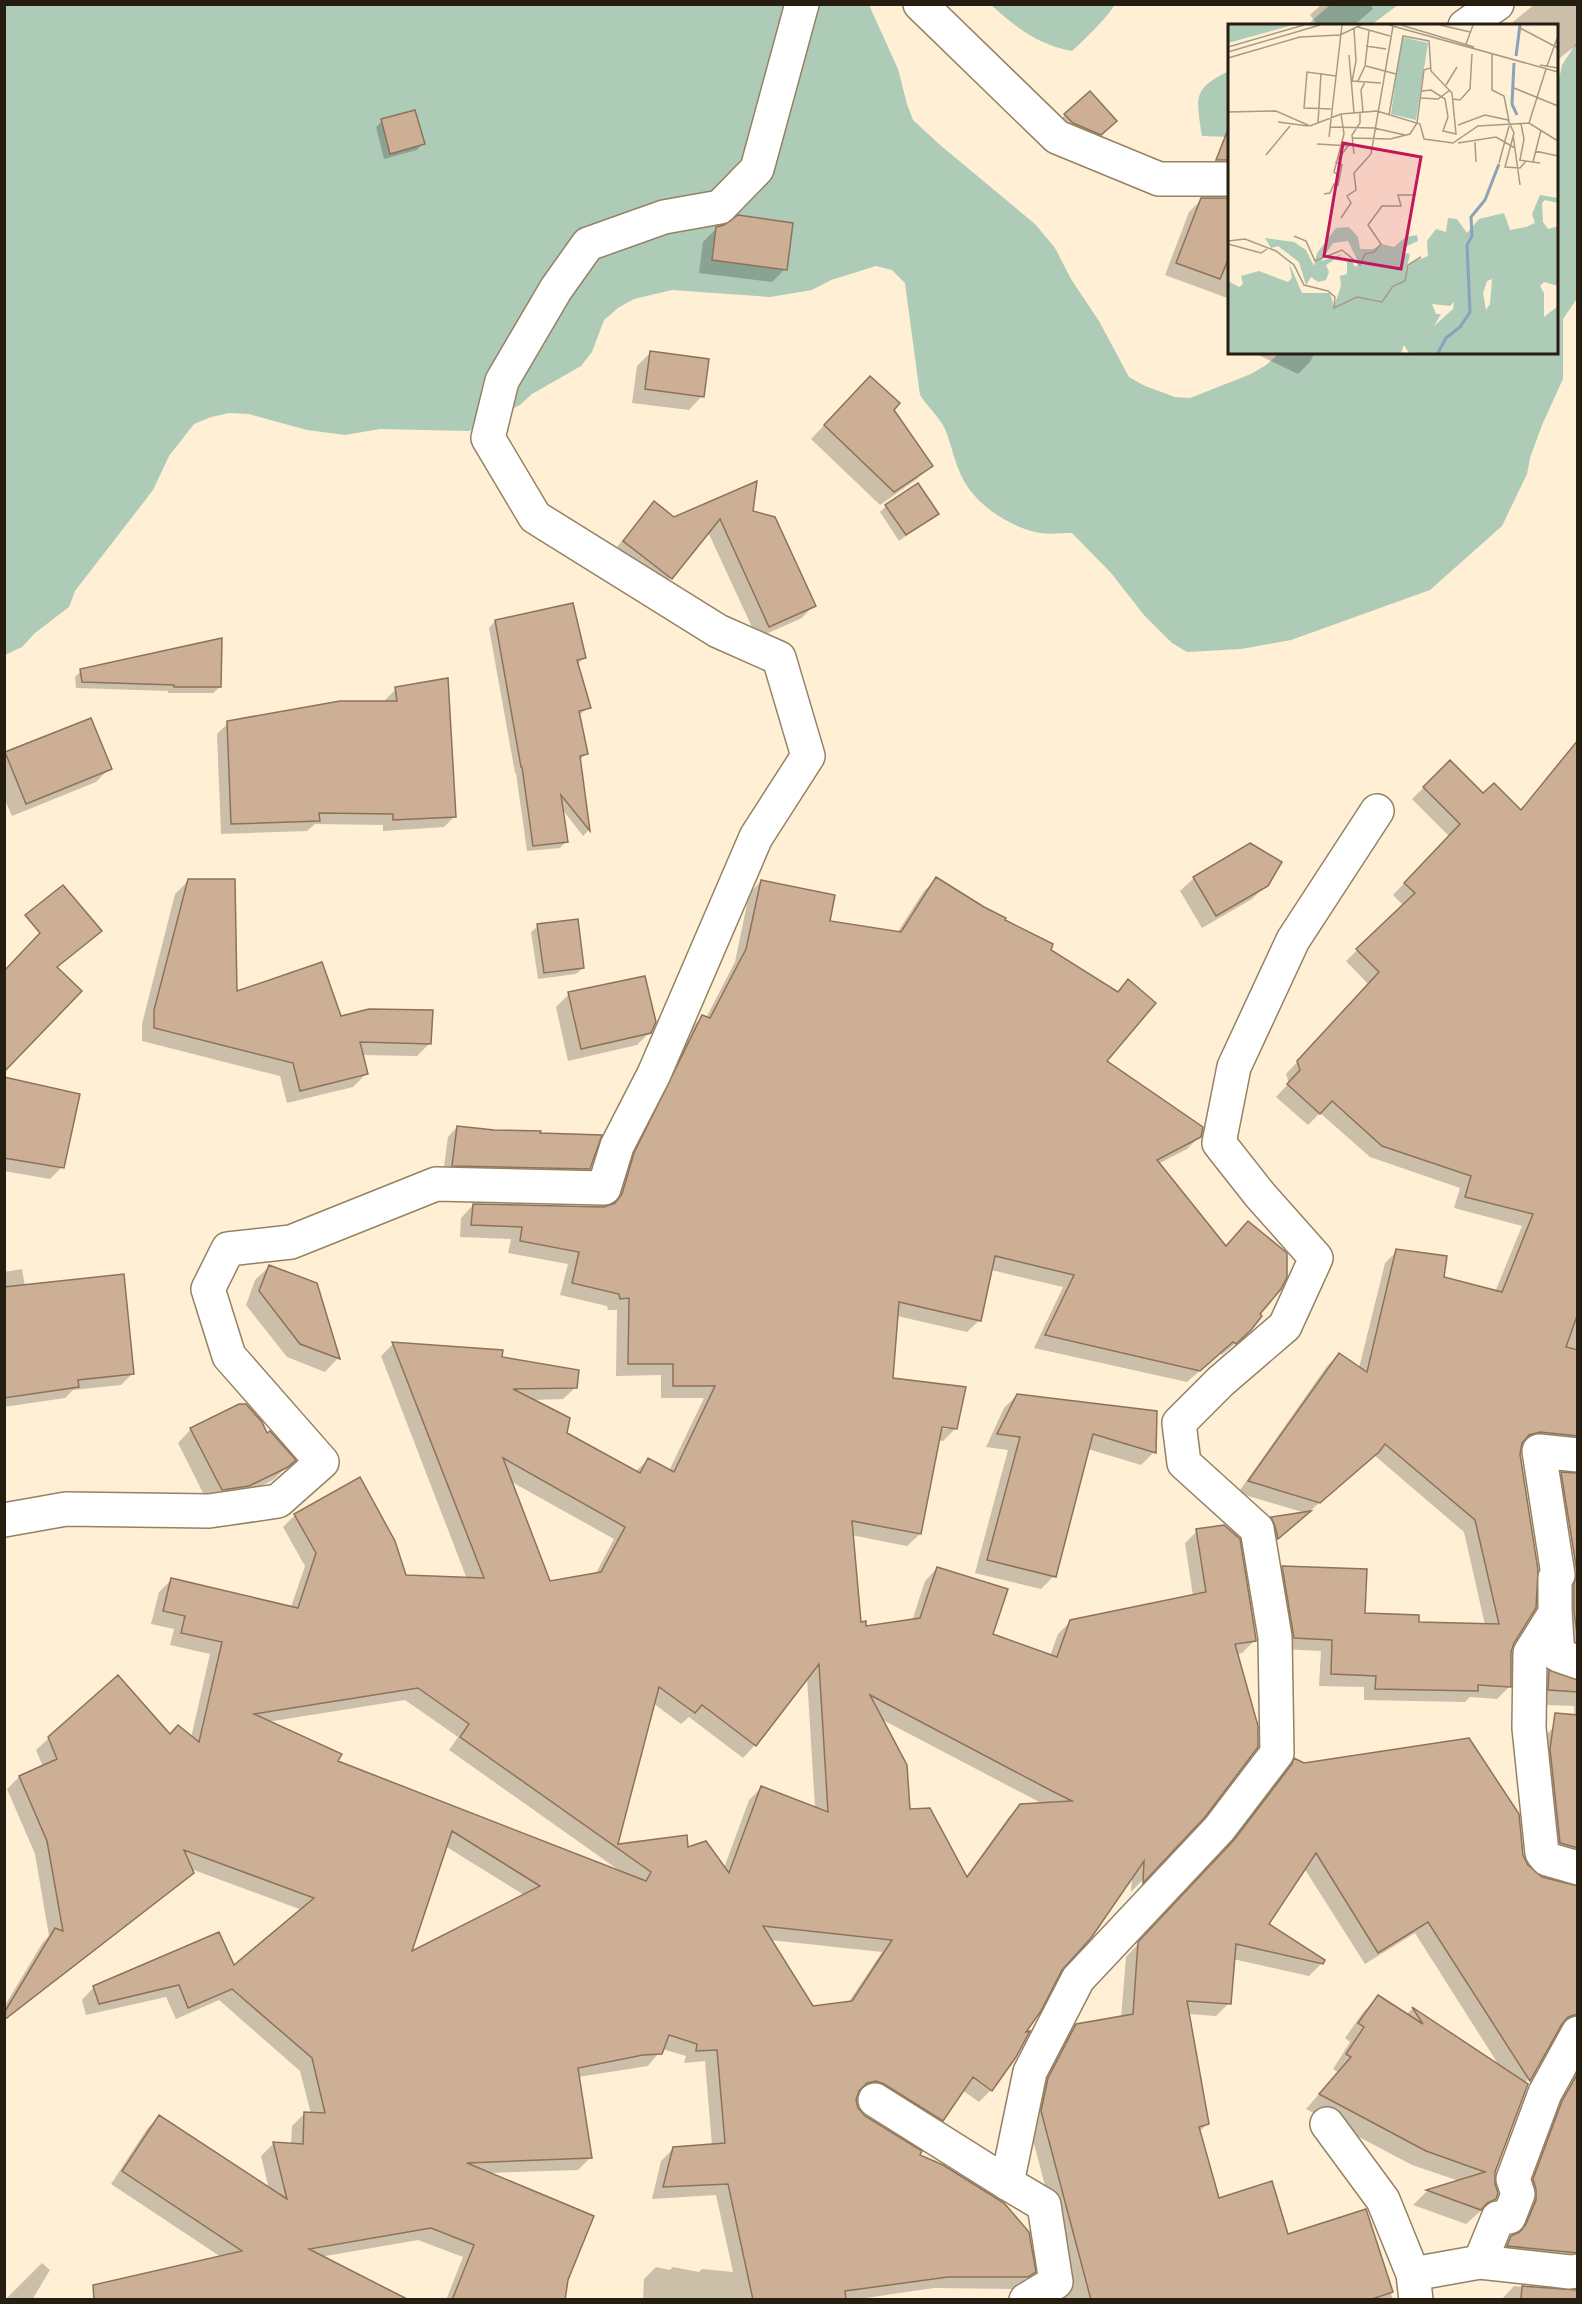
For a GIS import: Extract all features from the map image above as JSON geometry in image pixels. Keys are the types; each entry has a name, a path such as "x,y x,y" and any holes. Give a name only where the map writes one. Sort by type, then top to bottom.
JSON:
{"street":[{"path":"4,1520 66,1509 209,1511 278,1501 322,1462 229,1356 208,1289 228,1249 291,1242 436,1184 604,1188 617,1146 654,1074 756,837 808,756 779,658 718,631 535,517 488,438 502,381 556,289 588,244 664,217 720,207 757,170 802,4"},
{"path":"920,4 1058,137 1159,179 1228,179"},
{"path":"1468,24 1497,4"},
{"path":"1007,2183 1030,2072 1078,1979 1219,1829 1277,1753 1275,1637 1257,1529 1184,1463 1179,1422 1285,1326 1316,1258 1218,1143 1234,1067 1293,940 1377,811"},
{"path":"1578,1455 1539,1451 1558,1575 1555,1578 1558,1655 1578,1662"},
{"path":"1556,1613 1530,1653 1529,1728 1542,1853 1547,1859 1578,1868"},
{"path":"1480,2262 1498,2218 1509,2217 1518,2194 1513,2179 1541,2103 1578,2033"},
{"path":"875,2100 1044,2205 1056,2282 1026,2300"},
{"path":"1327,2124 1383,2200 1415,2287 1480,2262 1578,2271"}],"green space":[{"path":"1330,4 1398,5 1372,24 1308,24"},
{"path":"5,5 869,5 898,69 913,120 1035,224 1055,248 1071,279 1099,321 1129,377 1145,386 1175,397 1190,398 1251,374 1279,354 1558,354 1558,84 1562,65 1577,42 1578,297 1563,319 1563,379 1542,425 1530,458 1527,474 1502,526 1430,590 1291,640 1241,649 1187,652 1172,643 1144,615 1111,573 1072,533 1039,533 1015,525 985,506 970,490 958,469 945,429 920,395 905,283 892,270 876,266 831,280 812,290 770,297 672,290 634,299 618,308 604,320 592,352 581,366 532,394 520,405 469,431 380,429 345,435 307,430 249,414 229,413 194,424 169,456 153,490 75,591 69,607 35,633 22,647 5,655"},
{"path":"991,5 1114,5 1102,21 1072,51 1038,40 1018,28"},
{"path":"1228,72 1228,137 1202,136 1199,96 1202,89"}],"building":[{"path":"1090,91 1117,121 1101,135 1073,123 1064,114"},
{"path":"415,110 425,144 390,154 381,119"},
{"path":"1227,132 1228,132 1228,160 1216,160"},
{"path":"1201,198 1228,198 1228,260 1220,279 1176,263"},
{"path":"738,215 793,223 787,270 712,260 716,227 724,225"},
{"path":"650,351 709,359 704,397 645,389"},
{"path":"870,376 900,403 894,410 933,466 894,492 824,425"},
{"path":"757,481 753,511 775,517 816,606 769,627 720,519 672,579 623,541 654,501 674,517"},
{"path":"918,483 939,514 906,535 885,505"},
{"path":"573,603 586,658 577,660 591,708 579,711 588,754 580,756 590,831 561,795 568,842 533,846 522,767 495,620"},
{"path":"222,638 221,687 82,682 80,669"},
{"path":"448,678 456,817 393,820 393,814 319,813 320,821 231,824 227,721 340,701 397,701 395,687"},
{"path":"91,718 112,769 26,804 5,752"},
{"path":"1578,740 1578,1313 1566,1347 1578,1350 1578,1436 1540,1432 1529,1435 1522,1443 1520,1454 1538,1570 1536,1608 1514,1643 1511,1652 1511,1687 1478,1685 1478,1691 1375,1689 1376,1676 1331,1674 1332,1640 1294,1638 1282,1566 1367,1569 1365,1613 1419,1615 1419,1622 1499,1624 1475,1520 1385,1444 1379,1452 1320,1503 1248,1481 1339,1353 1367,1372 1396,1249 1447,1256 1444,1277 1502,1292 1533,1214 1465,1197 1471,1176 1382,1146 1332,1101 1320,1114 1287,1084 1300,1070 1297,1061 1379,972 1356,949 1415,893 1404,883 1460,824 1423,787 1450,760 1483,793 1494,783 1521,810"},
{"path":"1250,843 1282,862 1268,886 1216,916 1193,877"},
{"path":"936,877 1006,918 1005,920 1053,944 1051,950 1118,992 1128,979 1156,1003 1107,1061 1203,1127 1201,1137 1157,1160 1226,1246 1248,1221 1287,1253 1287,1277 1281,1289 1260,1314 1262,1316 1236,1344 1233,1342 1200,1371 1045,1335 1074,1275 995,1256 981,1321 899,1302 893,1378 966,1387 957,1429 942,1427 921,1534 852,1521 861,1622 866,1621 866,1626 920,1618 937,1567 1008,1589 993,1634 1057,1657 1070,1620 1206,1592 1196,1529 1224,1525 1240,1539 1256,1639 1256,1641 1235,1644 1258,1726 1258,1747 1205,1817 1143,1883 1144,1861 1091,1938 1062,1970 1041,2011 1026,2032 1030,2031 1016,2057 992,2091 973,2077 943,2121 876,2081 867,2083 859,2091 856,2100 858,2108 865,2116 922,2151 920,2155 943,2165 1004,2203 1029,2232 1036,2272 1028,2277 948,2277 845,2291 846,2300 753,2300 728,2184 663,2187 673,2147 725,2143 717,2050 696,2051 697,2044 669,2035 662,2054 643,2055 578,2068 592,2158 467,2163 594,2216 568,2280 565,2300 452,2300 474,2245 431,2228 309,2249 409,2300 94,2300 93,2285 242,2251 122,2171 159,2115 287,2199 273,2142 303,2144 304,2112 325,2113 312,2058 232,1989 188,2008 179,1985 99,2004 93,1986 219,1932 234,1965 314,1898 184,1850 194,1873 4,2020 4,2013 55,1928 63,1931 47,1841 19,1776 57,1759 48,1737 118,1675 170,1734 178,1725 199,1742 222,1642 181,1633 185,1616 163,1611 171,1578 298,1608 316,1553 294,1514 360,1477 395,1541 406,1575 484,1578 392,1342 503,1350 502,1357 579,1370 577,1388 513,1389 570,1418 567,1433 640,1473 648,1458 674,1472 715,1386 673,1386 673,1364 628,1364 629,1298 620,1299 619,1294 572,1283 579,1252 520,1241 522,1227 471,1225 473,1204 604,1207 615,1203 622,1194 634,1153 702,1015 710,1018 746,949 761,880 835,895 830,921 901,932","holes":["503,1458 625,1527 601,1572 550,1581","819,1664 828,1812 761,1786 729,1873 706,1841 688,1847 687,1835 618,1844 659,1687 695,1713 702,1705 756,1746","418,1688 469,1724 460,1737 651,1872 646,1881 338,1761 342,1754 254,1714","870,1695 1072,1801 1020,1804 967,1877 930,1808 910,1809 907,1765","452,1831 540,1886 412,1951","763,1926 892,1940 852,2001 813,2006"]},
{"path":"188,879 235,879 237,991 322,962 341,1016 369,1009 433,1010 431,1044 360,1042 368,1074 300,1091 293,1063 154,1028 154,1010"},
{"path":"63,885 102,931 57,967 82,991 4,1072 4,971 40,933 25,915"},
{"path":"578,919 584,968 544,973 537,924"},
{"path":"645,976 656,1022 651,1033 581,1049 568,992"},
{"path":"4,1077 80,1094 64,1168 4,1158"},
{"path":"457,1126 541,1131 540,1133 602,1135 590,1169 452,1166"},
{"path":"269,1265 317,1283 340,1359 300,1344 259,1291"},
{"path":"124,1274 134,1374 78,1380 79,1387 4,1398 4,1287"},
{"path":"1017,1394 1157,1411 1156,1453 1093,1434 1056,1577 987,1560 1020,1437 997,1434"},
{"path":"239,1404 246,1404 262,1422 267,1433 270,1431 296,1460 288,1467 249,1486 222,1490 190,1428"},
{"path":"1561,1472 1578,1473 1578,1642 1574,1612 1574,1584 1577,1572"},
{"path":"1311,1511 1278,1539 1271,1517"},
{"path":"1549,1670 1578,1680 1578,1692 1548,1690"},
{"path":"1555,1713 1578,1715 1578,1848 1560,1843 1550,1749"},
{"path":"1469,1738 1519,1814 1523,1855 1528,1865 1542,1877 1578,1886 1578,2014 1568,2017 1562,2024 1530,2081 1428,1922 1378,1953 1316,1853 1269,1924 1325,1960 1323,1964 1236,1944 1231,2004 1187,2001 1209,2124 1199,2127 1219,2198 1272,2181 1288,2234 1366,2209 1393,2292 1369,2300 1091,2300 1041,2111 1048,2078 1076,2024 1133,2014 1138,1942 1234,1840 1292,1764 1294,1758 1304,1763"},
{"path":"1378,1995 1423,2024 1412,2007 1528,2084 1495,2172 1498,2193 1496,2199 1487,2203 1481,2210 1426,2190 1485,2172 1426,2151 1319,2094 1351,2057 1346,2054 1364,2027 1358,2023"},
{"path":"1578,2073 1578,2253 1507,2246 1511,2236 1520,2232 1526,2224 1536,2200 1533,2179 1562,2101"},
{"path":"1522,2286 1578,2290 1578,2300 1521,2300"}]}
